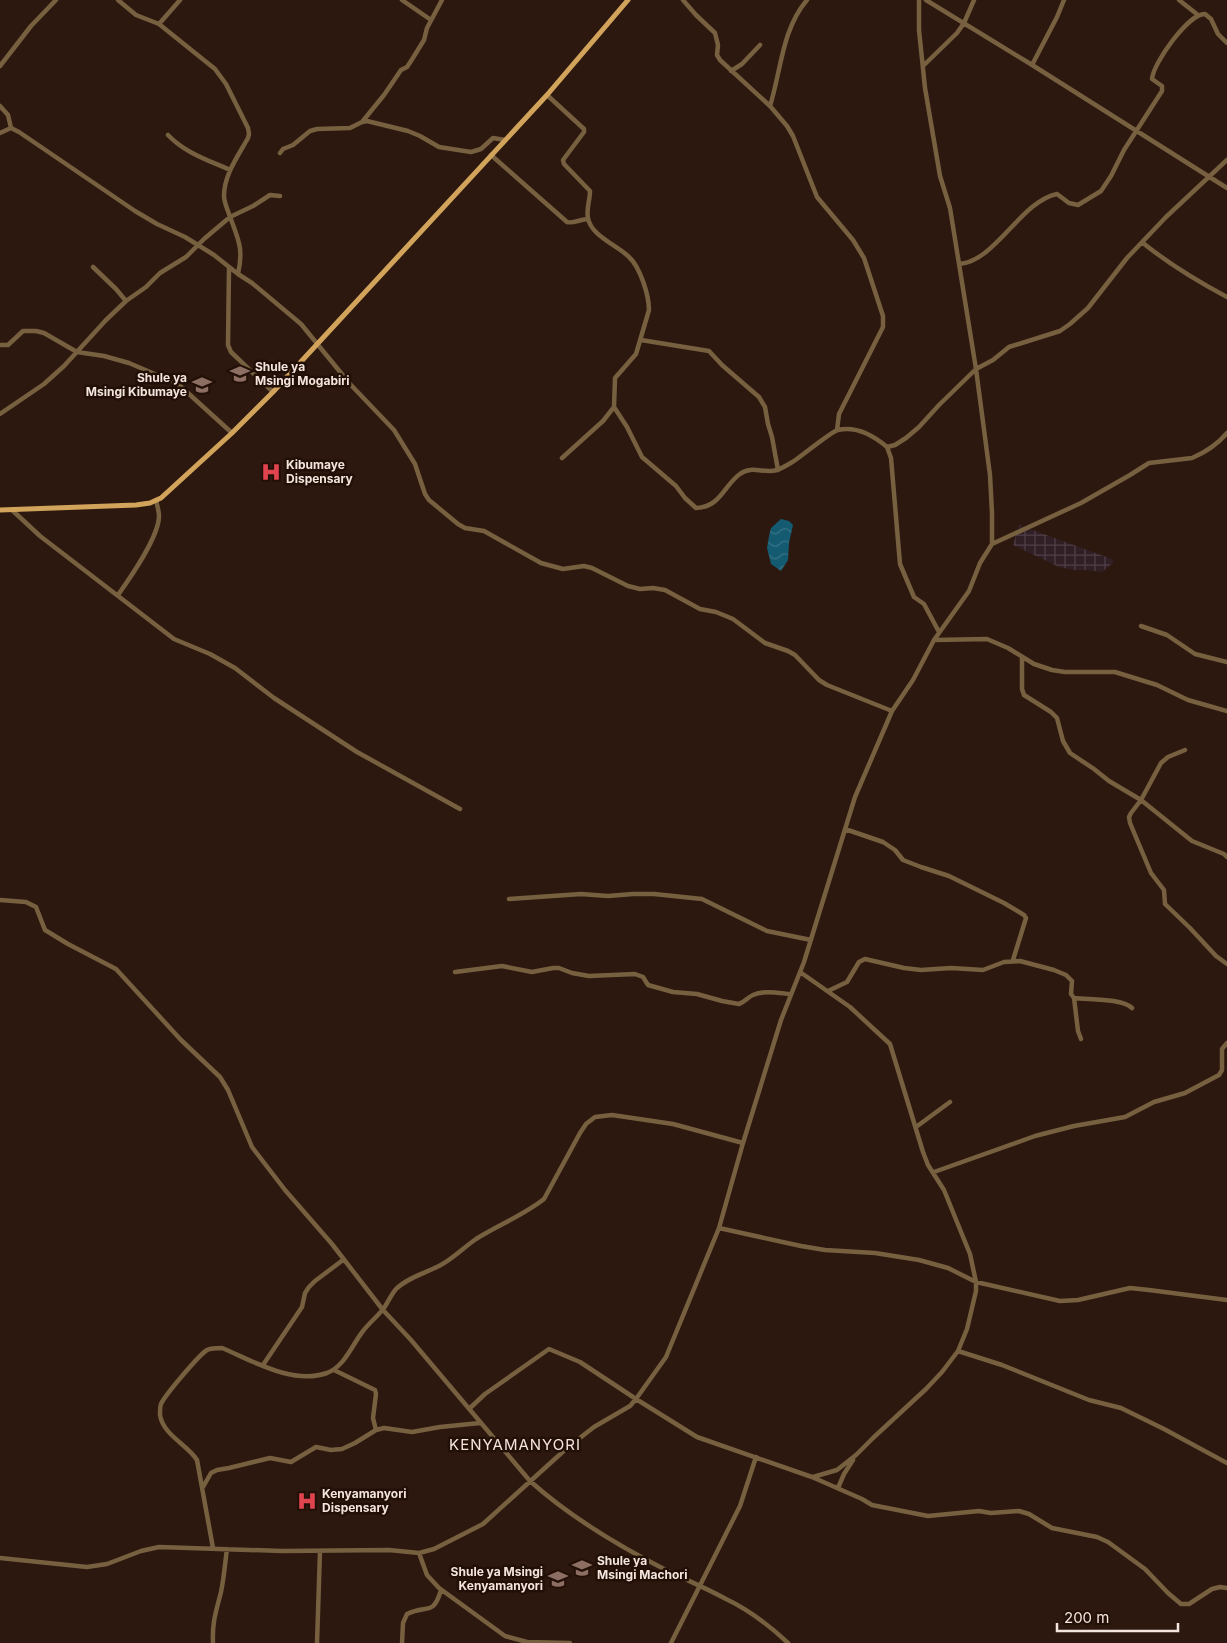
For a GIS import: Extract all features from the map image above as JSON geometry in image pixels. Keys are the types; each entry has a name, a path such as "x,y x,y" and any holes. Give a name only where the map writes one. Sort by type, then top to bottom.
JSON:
{"main road":[{"path":"0,510 136,505 150,503 172,488 273,392 547,94 628,0"}],"street":[{"path":"0,66 31,26 56,0"},
{"path":"118,0 136,15 159,24 215,68 226,84 248,128 248,138 230,170 224,188 224,198 240,243 241,253 238,274"},
{"path":"159,24 180,0"},
{"path":"402,0 431,20"},
{"path":"362,122 401,70 407,67 411,61 424,40 426,28 442,0"},
{"path":"683,0 715,33 718,45 717,55 720,60 770,106 787,126 793,136 817,197 854,240 864,258 883,316 882,327 839,414 837,430"},
{"path":"770,106 789,32 807,0"},
{"path":"0,1558 87,1568 107,1564 141,1551 159,1547 282,1551 389,1550 419,1553 445,1544 483,1524 567,1448 594,1427 630,1406 666,1357 719,1228 743,1142 790,994 811,940 854,797 892,712 913,680 939,632 969,591 980,563 992,544 990,475 976,369 950,208 940,176 936,151 923,66 919,0"},
{"path":"926,0 1137,130 1227,188"},
{"path":"923,66 942,49 964,23 974,0"},
{"path":"1032,65 1064,0"},
{"path":"1179,0 1198,15"},
{"path":"959,264 981,256 1043,199 1057,194 1069,203 1078,205 1102,191 1124,150 1162,91 1162,86 1152,79 1159,61 1173,40 1198,15 1205,14 1211,19 1218,34 1227,43"},
{"path":"731,71 742,64 760,45"},
{"path":"547,94 584,129 584,132 563,160 564,164 590,191 588,219 597,232 631,258 645,287 649,310 634,357 615,378 614,407 627,427 642,457 676,486 696,508 700,508 718,499 742,472 753,469 763,471 778,470 806,453 837,430 851,430 869,434 887,447 892,465 900,564 903,575 914,597 924,604 939,632"},
{"path":"0,106 8,115 11,128"},
{"path":"280,153 310,131 350,128 367,121 408,131 439,147 471,152 481,149 493,138 505,140"},
{"path":"0,133 11,128"},
{"path":"11,128 135,211 185,237 214,256 252,283 301,324 350,384 394,430 415,464 425,494 429,500 458,524 465,528 484,531 541,563 563,569 584,566 592,568 628,586 640,589 653,588 665,590 700,609 716,612 733,619 765,643 788,650 819,680 827,685 892,712"},
{"path":"168,135 178,145 197,156 230,170"},
{"path":"491,155 567,222 588,219"},
{"path":"887,447 895,445 919,427 938,405 976,369 993,360 1009,347 1060,331 1070,324 1088,308 1127,258 1172,211 1227,160"},
{"path":"0,414 44,384 126,301 146,287 165,269 186,257 230,217 270,195 280,196"},
{"path":"1143,243 1166,262 1227,297"},
{"path":"93,267 126,301"},
{"path":"229,268 228,345 231,352 273,392"},
{"path":"0,345 8,345 24,331 36,331 44,333 77,352 104,356 129,363 178,384 232,433"},
{"path":"641,340 678,347 701,348 709,351 722,365 759,397 765,407 778,470"},
{"path":"562,458 603,421 614,407"},
{"path":"992,544 1081,503 1149,463 1198,456 1217,445 1227,434"},
{"path":"118,595 155,532 159,515 156,500"},
{"path":"12,510 28,526 174,639 210,654 235,668 274,698 356,752 460,809"},
{"path":"1141,626 1167,635 1195,654 1227,662"},
{"path":"934,640 987,639 998,642 1022,657 1052,670 1065,672 1115,672 1157,685 1188,700 1227,711"},
{"path":"1022,657 1022,689 1024,695 1057,718 1066,748 1077,759 1141,800 1192,841 1227,857"},
{"path":"1185,750 1164,759 1141,800 1131,813 1129,817 1130,823 1151,873 1164,890 1165,904 1216,956 1227,964"},
{"path":"845,829 883,842 895,850 903,860 921,868 949,876 1024,915 1026,918 1013,960"},
{"path":"509,900 581,894 608,896 654,894 702,899 767,931 811,940"},
{"path":"0,900 26,902 36,906 45,930 116,969 181,1040 220,1077 228,1090 252,1147 285,1190 332,1244 382,1310 411,1340 530,1481 563,1509 629,1551 727,1599 767,1626 788,1643"},
{"path":"828,991 847,982 859,962 865,959 921,970 951,968 983,970 1013,960 1032,963 1054,970 1072,981 1070,994 1074,998 1078,1031 1081,1039"},
{"path":"455,972 502,966 532,972 559,968 572,974 589,976 635,974 643,977 648,985 674,992 697,994 739,1004 752,995 773,992 790,994"},
{"path":"800,972 850,1007 890,1044 923,1152 944,1190 970,1254 976,1282 976,1291 967,1330 958,1351 942,1372 838,1470 812,1477"},
{"path":"1074,998 1106,1000 1132,1008"},
{"path":"934,1172 1035,1136 1074,1126 1125,1117 1154,1102 1192,1090 1219,1075 1222,1070 1222,1049 1227,1044"},
{"path":"916,1127 950,1102"},
{"path":"213,1548 199,1468 193,1454 168,1431 160,1416 161,1404 178,1380 206,1350 222,1348 292,1375 321,1374 334,1370 345,1358 364,1329 382,1310 391,1295 404,1283 441,1265 474,1240 544,1199 580,1133 595,1116 612,1115 673,1124 743,1142"},
{"path":"719,1228 809,1248 912,1258 948,1268 976,1282 1060,1301 1078,1300 1130,1288 1227,1300"},
{"path":"263,1365 302,1308 305,1293 309,1287 343,1260"},
{"path":"468,1409 485,1394 549,1349 580,1362 636,1400 697,1437 812,1477 878,1507 923,1516 1014,1510 1028,1514 1052,1528 1097,1537 1108,1542 1132,1558 1168,1594 1184,1605 1212,1589 1227,1588"},
{"path":"958,1351 1002,1365 1089,1400 1121,1408 1227,1463"},
{"path":"334,1370 375,1390 373,1418 376,1430"},
{"path":"203,1488 211,1473 217,1470 270,1458 292,1462 316,1447 331,1450 342,1448 355,1443 376,1430 384,1428 412,1432 480,1423"},
{"path":"838,1488 848,1466 856,1455"},
{"path":"671,1643 740,1506 756,1457"},
{"path":"214,1643 212,1629 214,1614 221,1592 227,1549"},
{"path":"317,1643 320,1551"},
{"path":"419,1553 428,1575 441,1590 489,1626 513,1641 570,1643"},
{"path":"402,1643 402,1623 407,1614 432,1608 437,1603 441,1590"}],"shaded area":[{"path":"1019,525 1112,559 1114,562 1102,572 1059,567 1013,545"}],"water":[{"path":"781,519 789,521 793,525 788,560 781,571 771,564 767,548 771,528"}],"place":[{"name":"Shule ya Msingi Mogabiri","path":"240,374"},
{"name":"Shule ya Msingi Kibumaye","path":"202,385"},
{"name":"Kibumaye Dispensary","path":"271,472"},
{"name":"Kenyamanyori Dispensary","path":"307,1501"},
{"name":"Shule ya Msingi Machori","path":"582,1568"},
{"name":"Shule ya Msingi Kenyamanyori","path":"558,1579"}],"district":[{"name":"KENYAMANYORI","path":"515,1445"}]}
